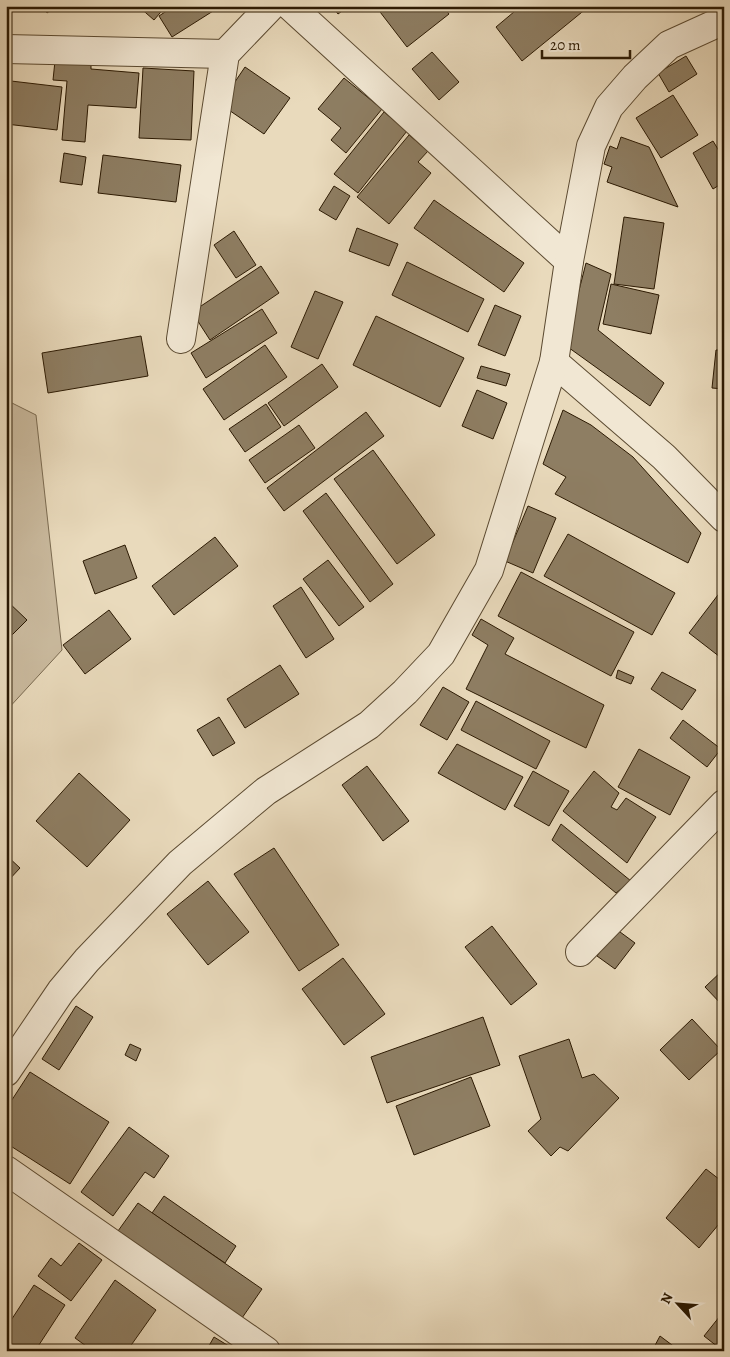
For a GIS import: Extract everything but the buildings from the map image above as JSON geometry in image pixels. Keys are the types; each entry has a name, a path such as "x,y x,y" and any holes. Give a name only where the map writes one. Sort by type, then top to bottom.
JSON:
{"street":[{"path":"181,339 225,54 272,6"},
{"path":"290,6 569,261"},
{"path":"6,1072 61,992 87,960 180,863 266,791 369,725 405,692 441,654 488,570 554,362 569,261 591,146 609,107 635,77 669,45 724,20"},
{"path":"6,49 225,54"},
{"path":"554,362 658,451 724,518"},
{"path":"580,952 724,804"},
{"path":"6,1170 266,1351"}],"shaded area":[{"path":"6,400 36,415 62,650 6,711"}]}
